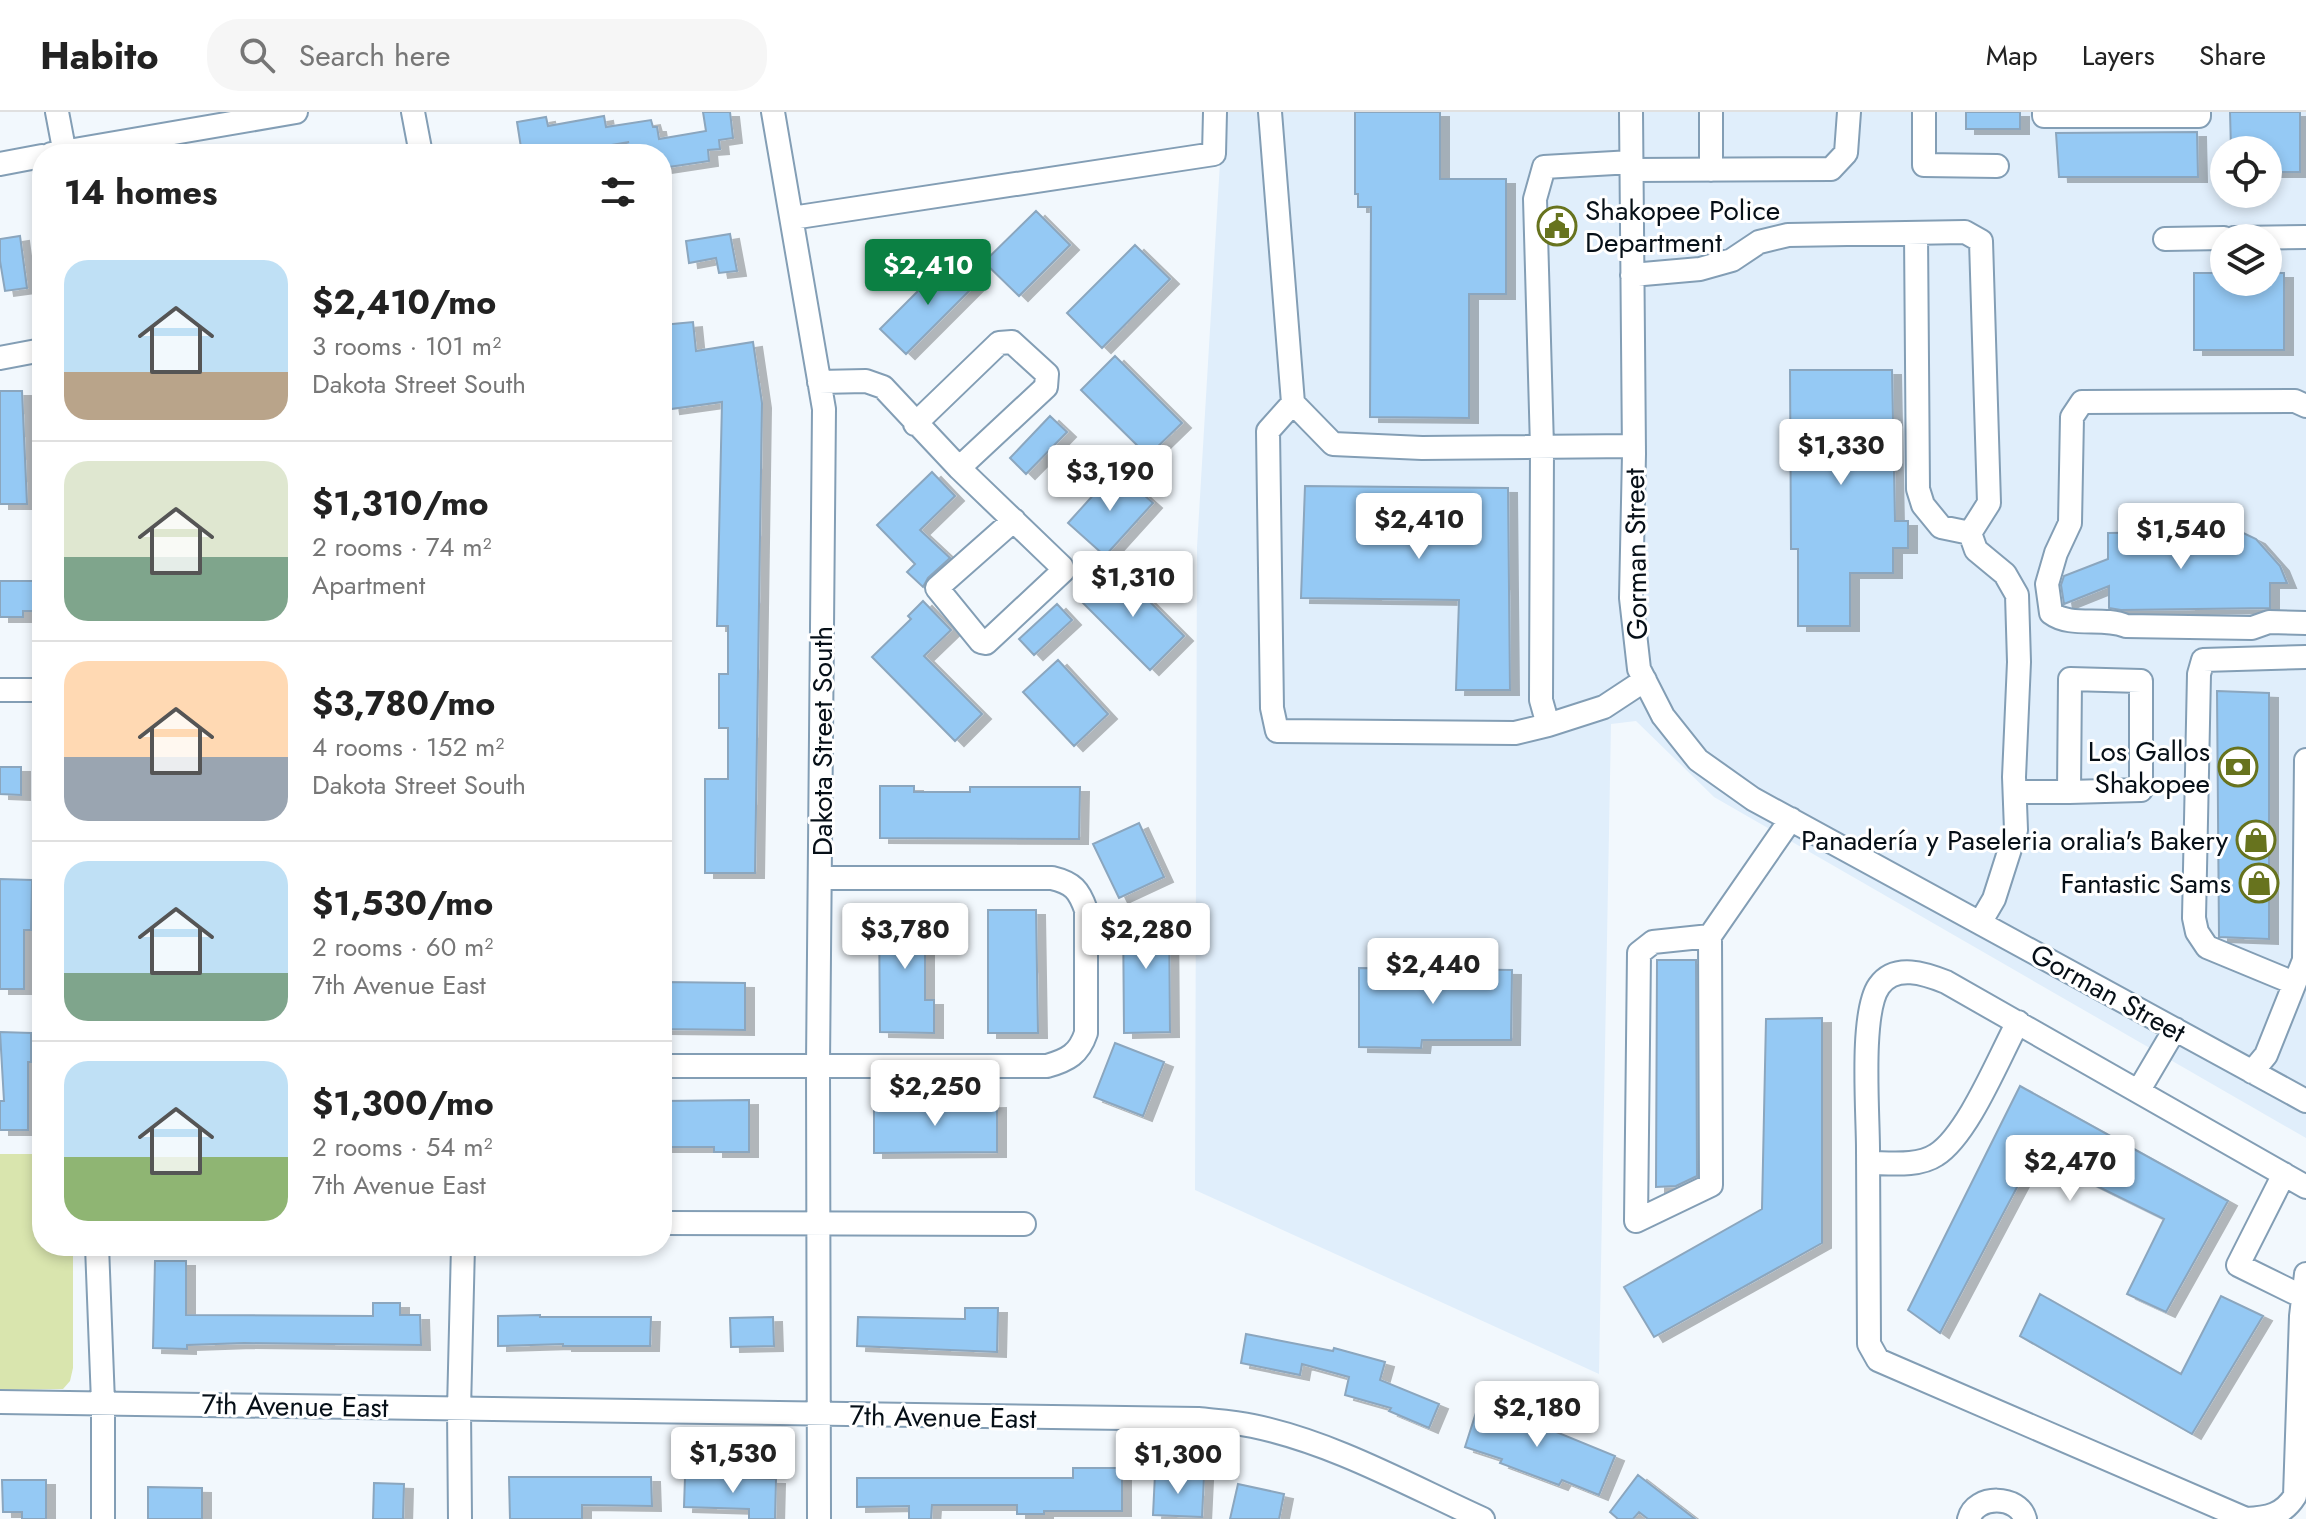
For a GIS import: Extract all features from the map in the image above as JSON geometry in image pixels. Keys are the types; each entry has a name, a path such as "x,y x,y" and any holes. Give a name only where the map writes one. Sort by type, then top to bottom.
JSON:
{"street":[{"path":"56,144 57,112"},
{"path":"113,144 296,112"},
{"path":"413,112 419,144"},
{"name":"Dakota Street South","path":"773,112 824,409 818,1064 819,1519"},
{"path":"792,218 1214,154 1215,112"},
{"path":"1270,112 1293,403 1333,444 1422,448 1634,446"},
{"name":"Gorman Street","path":"1631,112 1634,446 1631,598 1639,669 1663,716 1698,760 1753,799 2306,1101"},
{"path":"1711,112 1711,170"},
{"path":"1548,725 1541,700 1542,447 1535,199 1544,167 1831,169 1846,153 1849,112"},
{"path":"1924,112 1924,165 1997,166"},
{"path":"2044,112 2044,116 2199,116 2199,112"},
{"path":"0,164 32,158"},
{"path":"1632,275 1700,269 1732,260 1759,242 1788,235 1965,232 1981,241 1989,503 1970,533"},
{"path":"1916,233 1918,489 1923,505 1941,527 1970,533"},
{"path":"2282,237 2306,237"},
{"path":"2165,239 2210,238"},
{"path":"915,424 999,343 1012,342 1047,374 1046,387 959,468"},
{"path":"0,358 32,352"},
{"path":"819,382 866,381 883,387 915,424 959,468 1014,520 1062,567 1063,571 986,643 981,642 937,588 1014,520"},
{"path":"2306,406 2295,401 2082,402 2072,417 2070,523 2056,553 2047,584 2051,613 2059,619 2114,621 2126,626 2252,628 2269,622 2306,623"},
{"path":"1293,403 1268,431 1272,708 1277,731 1515,733 1604,707 1645,680"},
{"path":"1970,533 1976,550 2005,574 2017,595 2019,662 2016,830 1994,899 1980,923"},
{"path":"2294,983 2207,947 2197,932 2194,918 2199,674 2203,660 2306,657"},
{"path":"2015,792 2069,792 2141,790 2141,681 2070,679 2069,792"},
{"path":"0,690 32,690"},
{"path":"2252,1072 2266,1055 2304,960 2306,760"},
{"path":"1710,936 1653,942 1639,953 1636,1221 1711,1185 1710,936 1791,819"},
{"path":"672,1066 1047,1066 1067,1061 1081,1048 1086,1033 1086,910 1080,894 1070,882 1052,878 821,878"},
{"path":"2306,1187 1946,982 1922,972 1901,972 1881,982 1872,999 1867,1051 1869,1344 1878,1360 2246,1519 2267,1518 2286,1509 2295,1496 2306,1274"},
{"path":"1868,1163 1918,1162 1935,1156 1957,1137 2018,1022"},
{"path":"2139,1090 2175,1029"},
{"path":"2284,1174 2238,1265 2303,1310"},
{"path":"672,1223 1024,1224"},
{"path":"97,1256 103,1402 103,1519"},
{"path":"460,1519 463,1256"},
{"name":"7th Avenue East","path":"0,1402 1198,1419 1252,1426 1345,1456 1483,1519"},
{"path":"1969,1519 1980,1502 2000,1501 2018,1506 2025,1519"}],"shaded area":[{"path":"1223,112 2306,112 2306,1138 1714,797 1636,721 1611,724 1599,1374 1195,1190 1197,547"}],"green space":[{"path":"0,1154 32,1154 32,1256 73,1256 73,1368 70,1381 63,1389 0,1390"}],"building":[{"path":"703,112 730,112 733,138 719,140 720,149 708,150 709,161 672,167 672,144 520,144 517,122 546,117 548,126 604,116 606,127 651,120 653,127 657,127 659,139 706,131"},
{"path":"1355,112 1440,112 1440,179 1506,179 1506,294 1469,294 1469,418 1370,417 1371,207 1358,207 1358,194 1355,194"},
{"path":"1966,112 2020,112 2020,129 1966,129"},
{"path":"2230,112 2300,112 2300,172 2282,172 2282,136 2231,136"},
{"path":"2197,132 2198,177 2059,177 2056,133"},
{"path":"1036,211 1070,245 1019,296 984,262"},
{"path":"730,234 737,271 719,273 716,258 689,263 686,241"},
{"path":"20,236 27,288 5,291 0,239"},
{"path":"1135,245 1170,279 1102,348 1067,313"},
{"path":"949,260 975,285 906,354 880,329"},
{"path":"2194,273 2210,273 2210,296 2282,296 2284,273 2284,350 2194,350"},
{"path":"693,322 696,351 753,342 762,403 755,873 705,873 705,779 728,779 728,728 719,728 719,674 728,674 728,626 717,626 722,402 672,409 672,324"},
{"path":"1115,356 1182,423 1148,456 1081,390"},
{"path":"1790,370 1892,370 1895,521 1908,521 1908,548 1893,548 1893,573 1850,573 1850,626 1798,626 1798,549 1791,549"},
{"path":"0,391 22,391 27,504 0,504"},
{"path":"1050,416 1067,432 1026,474 1010,458"},
{"path":"1116,470 1153,503 1105,556 1068,523"},
{"path":"932,472 955,496 920,530 950,558 928,578 923,587 907,572 915,564 877,525"},
{"path":"1305,486 1508,488 1510,690 1456,690 1459,600 1301,598"},
{"path":"2183,522 2212,522 2211,526 2233,528 2256,539 2280,566 2287,583 2270,583 2270,608 2121,610 2109,608 2109,586 2064,604 2061,585 2064,576 2108,559 2108,533 2183,532"},
{"path":"1116,568 1184,636 1150,670 1082,602"},
{"path":"0,581 32,581 32,611 23,611 23,617 0,617"},
{"path":"923,601 951,630 924,656 982,714 955,741 872,657 911,619 908,616"},
{"path":"1057,604 1072,620 1034,655 1019,639"},
{"path":"1058,660 1108,714 1074,746 1023,692"},
{"path":"2217,691 2269,693 2269,939 2219,937"},
{"path":"0,767 21,767 21,795 0,794"},
{"path":"880,786 914,786 914,792 970,792 970,787 1080,787 1079,839 880,838"},
{"path":"1139,823 1164,877 1119,898 1093,844"},
{"path":"0,879 32,880 31,930 24,930 24,989 0,989"},
{"path":"879,909 933,909 933,938 925,938 925,1000 934,1000 934,1033 880,1032"},
{"path":"988,910 1036,910 1038,1033 988,1033"},
{"path":"1123,910 1169,910 1170,1032 1124,1033"},
{"path":"1657,960 1696,960 1697,1176 1676,1186 1656,1187"},
{"path":"1359,968 1512,970 1511,1040 1422,1040 1421,1048 1359,1047"},
{"path":"672,982 745,983 745,1030 672,1029"},
{"path":"1822,1018 1822,1243 1654,1337 1624,1287 1762,1209 1766,1019"},
{"path":"0,1032 31,1033 28,1130 0,1130 0,1101 4,1101"},
{"path":"1115,1043 1164,1062 1143,1116 1094,1097"},
{"path":"2020,1086 2228,1201 2166,1312 2127,1294 2164,1219 2034,1155 1940,1333 1908,1310"},
{"path":"749,1100 749,1152 714,1152 714,1147 672,1147 672,1101"},
{"path":"900,1103 900,1106 997,1103 997,1152 874,1153 874,1104"},
{"path":"155,1261 186,1261 186,1315 373,1316 373,1303 400,1303 400,1315 420,1315 421,1345 244,1343 187,1345 187,1349 153,1348"},
{"path":"2040,1294 2181,1374 2221,1296 2263,1316 2192,1434 2020,1336"},
{"path":"965,1308 998,1308 997,1352 857,1346 858,1317 965,1319"},
{"path":"498,1316 651,1317 650,1346 498,1346"},
{"path":"773,1317 774,1346 731,1347 730,1318"},
{"path":"1246,1334 1333,1351 1334,1348 1385,1362 1380,1380 1439,1404 1429,1428 1389,1411 1391,1408 1345,1395 1349,1377 1302,1364 1300,1375 1241,1363"},
{"path":"1480,1400 1541,1420 1539,1425 1615,1456 1599,1495 1562,1480 1559,1485 1500,1463 1502,1459 1465,1447"},
{"path":"1073,1468 1122,1468 1122,1511 1017,1514 1017,1505 932,1505 931,1519 909,1519 909,1506 857,1507 857,1478 1073,1478"},
{"path":"1155,1474 1204,1476 1202,1517 1153,1515"},
{"path":"1638,1475 1695,1519 1648,1519 1639,1512 1633,1519 1618,1519 1610,1512"},
{"path":"509,1477 651,1477 652,1506 582,1505 582,1519 510,1519"},
{"path":"685,1477 776,1479 775,1519 749,1519 749,1509 684,1507"},
{"path":"2,1480 46,1480 46,1519 22,1519 22,1512 3,1512"},
{"path":"374,1483 404,1484 403,1519 373,1519"},
{"path":"1238,1484 1284,1494 1279,1519 1230,1519"},
{"path":"148,1487 202,1488 202,1519 148,1519"}],"place":[{"name":"Shakopee Police Department","path":"1557,226"},
{"name":"Los Gallos Shakopee","path":"2238,767"},
{"name":"Panadería y Paseleria oralia's Bakery","path":"2256,840"},
{"name":"Fantastic Sams","path":"2259,883"}]}
